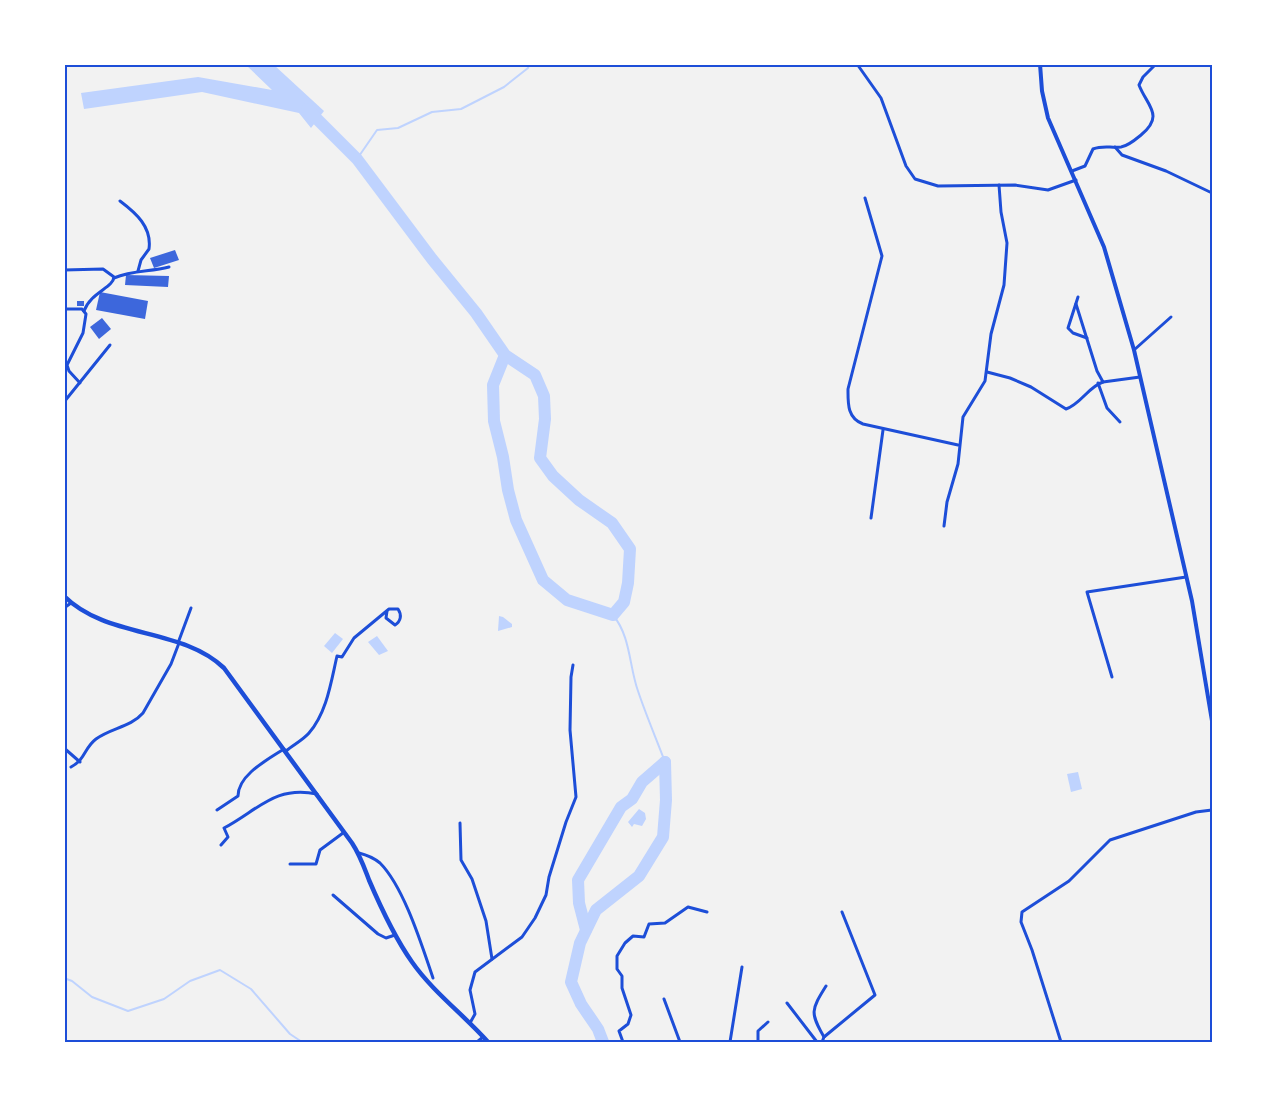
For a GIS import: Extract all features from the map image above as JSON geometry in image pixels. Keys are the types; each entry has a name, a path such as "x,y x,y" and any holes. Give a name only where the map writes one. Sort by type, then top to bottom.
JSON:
{"highway":[{"path":"64,596 79,609 202,652 224,668 319,795 359,853 395,935 420,973 488,1042"}],"street":[{"path":"857,64 881,98 906,166 915,179 938,186 1021,185 1048,190 1076,180"},
{"path":"1040,64 1042,91 1048,118 1104,247 1134,350 1186,577 1212,721"},
{"path":"1072,171 1085,166 1092,149 1129,144 1150,126 1153,119 1151,106 1139,85 1143,77 1156,64"},
{"path":"1114,147 1120,154 1166,171 1212,193"},
{"path":"944,526 947,502 958,464 958,445 964,413 983,386 1004,285 1008,256 999,185"},
{"path":"865,198 882,256 849,382 848,406 852,417 858,422 883,430 958,445"},
{"path":"120,201 135,212 148,231 149,249 141,260 138,271"},
{"path":"84,311 91,297 111,284 114,278 138,271 153,271 169,267"},
{"path":"64,270 103,269 114,278"},
{"path":"1078,297 1069,330 1087,338"},
{"path":"1076,304 1107,408 1120,422"},
{"path":"64,309 84,311"},
{"path":"80,383 69,371 67,365 85,327 87,314 84,311"},
{"path":"1134,350 1171,317"},
{"path":"64,402 110,345"},
{"path":"987,372 1021,382 1066,409 1101,382 1140,377"},
{"path":"871,518 883,430"},
{"path":"1112,677 1087,592 1186,577"},
{"path":"64,608 71,603"},
{"path":"217,810 238,796 238,789 250,772 308,734 318,719 330,691 337,656 342,657 354,638 387,611 392,607 398,609 400,617 397,624 393,625 386,618 387,611"},
{"path":"71,767 81,762 93,741 137,720 143,713 171,664 186,616 191,608"},
{"path":"470,1023 475,1014 470,990 472,977 479,967 522,937 539,910 546,895 566,822 576,798 570,730 573,665"},
{"path":"64,748 81,762"},
{"path":"221,845 228,837 224,828 279,795 300,790 319,795"},
{"path":"1061,1042 1021,922 1022,912 1069,881 1110,840 1196,812 1212,810"},
{"path":"460,823 461,861 472,879 490,933 492,960"},
{"path":"291,864 316,864 317,856 324,846 345,832"},
{"path":"359,853 374,859 386,870 409,912 433,978"},
{"path":"333,895 378,934 386,938 395,935"},
{"path":"623,1042 619,1031 628,1024 631,1015 622,988 622,976 617,965 617,956 625,943 633,936 644,938 649,924 665,923 688,907 707,912"},
{"path":"822,1042 824,1037 875,995 842,912"},
{"path":"730,1042 742,967"},
{"path":"824,1037 813,1014 813,1006 826,986"},
{"path":"664,999 680,1042"},
{"path":"787,1003 817,1042"},
{"path":"758,1042 758,1031 768,1022"},
{"path":"477,1042 483,1037"}],"water":[{"path":"246,65 274,65 324,111 311,128 299,113 202,92 84,109 81,93 198,77 272,90"},
{"path":"499,616 512,624 512,627 498,631"},
{"path":"335,633 343,639 332,653 324,646"},
{"path":"377,636 388,651 379,655 368,642"},
{"path":"1078,772 1082,789 1071,792 1067,774"},
{"path":"639,809 645,813 646,819 642,826 634,824 632,827 628,822"}],"building":[{"path":"175,250 179,260 154,268 150,258"},
{"path":"126,275 169,276 168,287 125,285"},
{"path":"100,292 148,301 145,319 96,310"},
{"path":"77,301 84,301 84,306 77,306"},
{"path":"102,318 111,329 99,339 90,327"}],"waterway":[{"path":"357,159 377,130 398,128 432,112 461,109 504,87 528,68 529,64"},
{"path":"307,109 357,159 476,313 505,355 535,375 544,396 545,419 540,458 553,476 579,500 612,523 630,549 628,583 624,602 613,615 567,600 543,580 516,520 494,421 493,385 505,355"},
{"path":"613,615 623,633 638,691 665,762"},
{"path":"586,930 579,903 578,880 621,807 632,799 642,782 665,762"},
{"path":"603,1042 571,982 580,943 596,910 639,876 663,837 666,800 665,762"},
{"path":"64,978 72,981 92,997 128,1011 164,999 190,981 220,970 251,989 290,1034 302,1042"}]}
